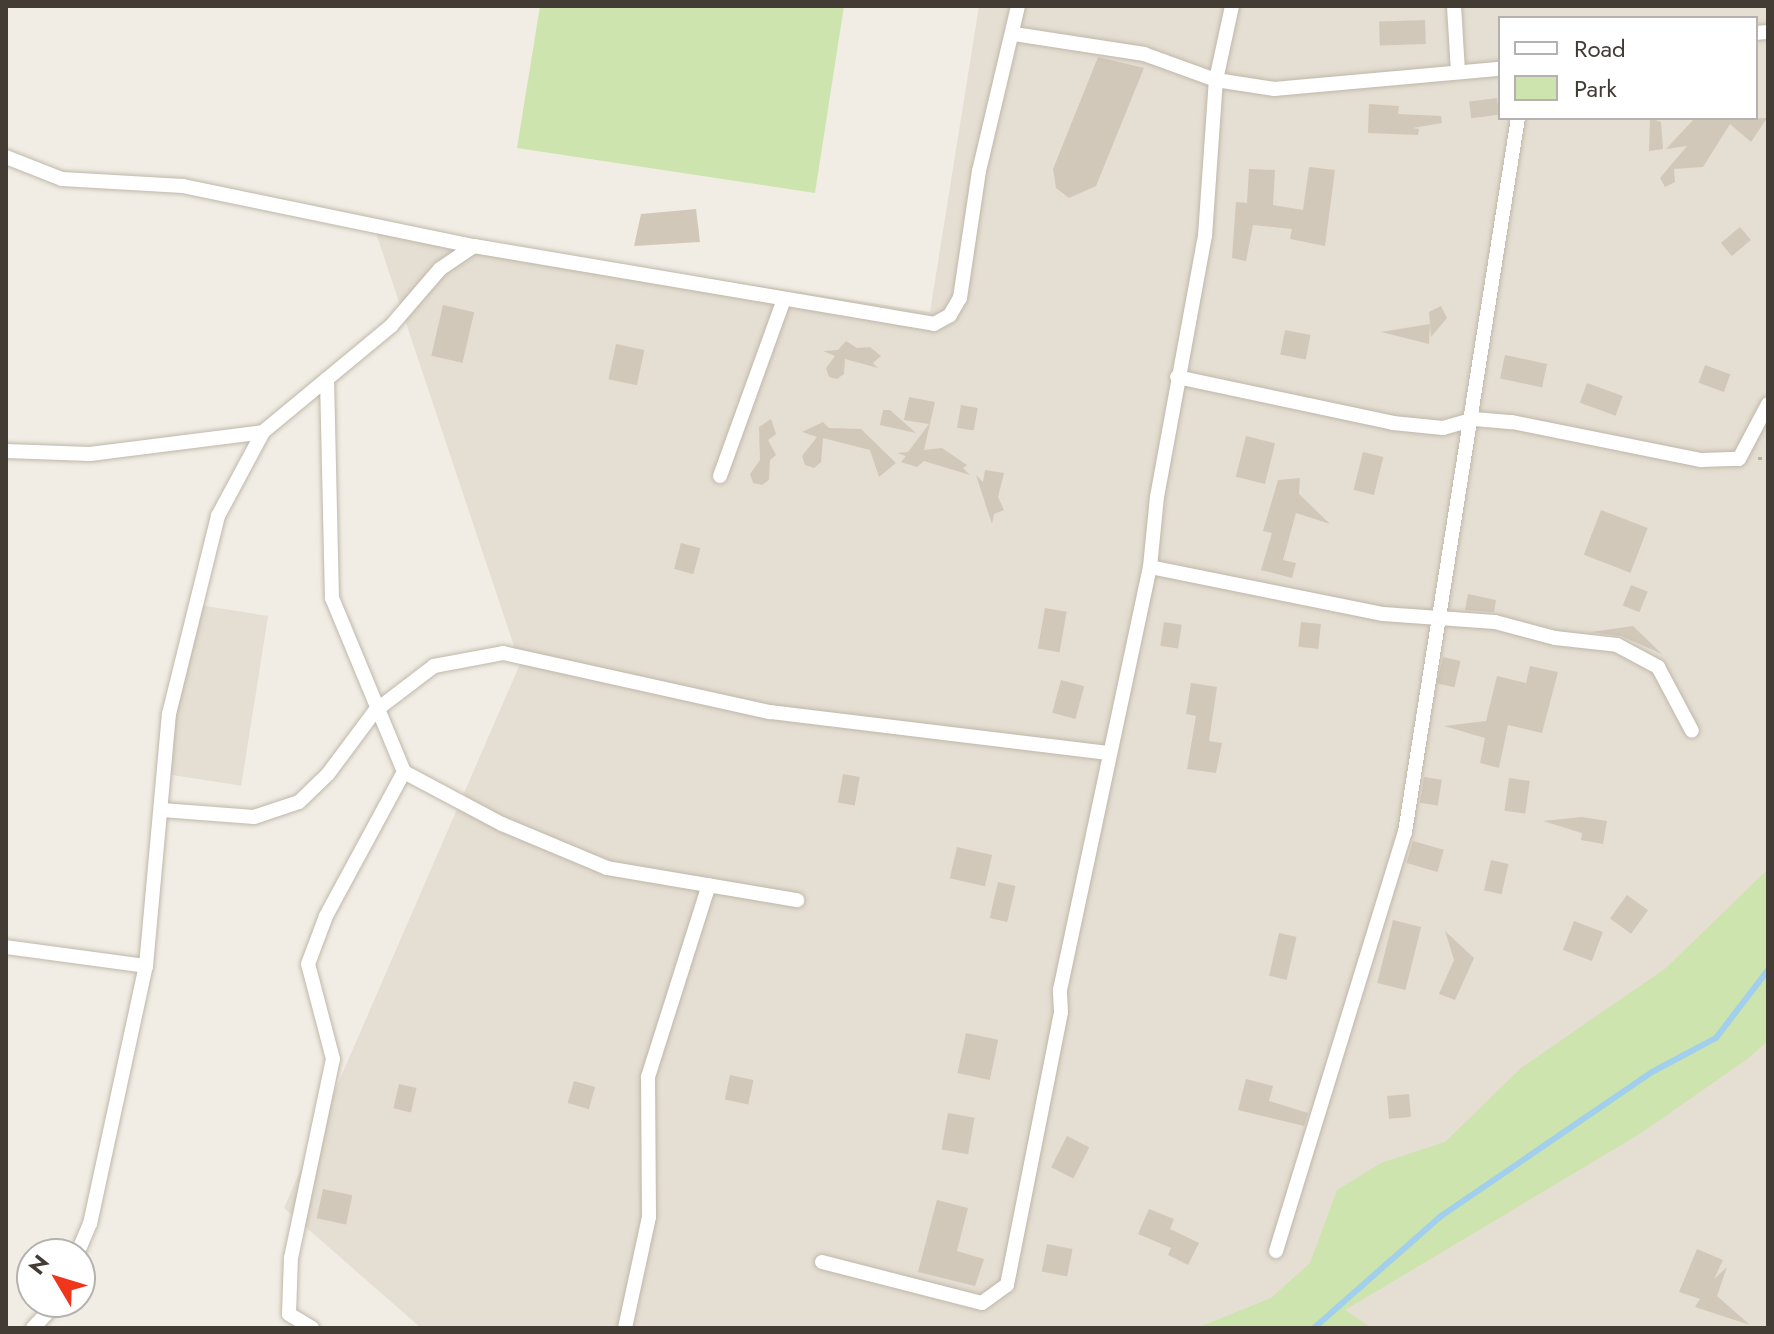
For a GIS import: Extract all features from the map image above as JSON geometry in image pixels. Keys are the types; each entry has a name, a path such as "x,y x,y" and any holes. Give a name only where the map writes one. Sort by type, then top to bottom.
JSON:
{"street":[{"path":"6,157 62,179 183,186 474,246 783,302 934,324 950,315 960,298 979,171 1014,34 1018,6"},
{"path":"822,1262 982,1303 1007,1285 1110,753 1150,567 1177,377 1205,236 1216,80 1232,6"},
{"path":"1454,6 1458,71"},
{"path":"1014,34 1144,54 1216,80 1274,89 1498,69"},
{"path":"1276,1251 1405,832 1443,616 1518,120"},
{"path":"84,1238 90,1224 146,966 169,714 218,516 263,432 391,326 440,269 474,246"},
{"path":"720,476 783,302"},
{"path":"1177,377 1393,423 1443,428 1474,419 1512,422 1641,452 1739,459 1768,404"},
{"path":"327,379 332,598 375,711 404,772 502,824 607,868 797,900"},
{"path":"6,451 90,454 263,432"},
{"path":"1150,567 1383,614 1495,622 1637,652 1658,667 1692,731"},
{"path":"162,810 254,817 299,802 328,774 375,711 434,666 503,653 770,712 1110,753"},
{"path":"312,1328 289,1314 291,1258 333,1059 308,964 326,916 404,772"},
{"path":"625,1328 649,1217 648,1077 709,885"},
{"path":"6,947 146,966"}],"shaded area":[{"path":"979,6 1768,6 1768,1328 421,1328 284,1208 520,664 374,227 930,312"},
{"path":"193,604 268,616 241,786 166,774"}],"green space":[{"path":"540,6 844,6 815,193 517,148"},
{"path":"1768,869 1768,1041 1746,1060 1638,1135 1345,1310 1372,1328 1197,1328 1271,1298 1310,1263 1337,1190 1381,1163 1445,1142 1521,1068 1666,968"}],"building":[{"path":"1425,20 1426,44 1380,46 1379,22"},
{"path":"1098,57 1144,68 1096,186 1069,198 1056,188 1053,169"},
{"path":"1497,98 1498,115 1471,118 1469,101"},
{"path":"1369,104 1399,106 1398,114 1441,116 1442,123 1413,128 1419,129 1418,135 1368,133"},
{"path":"1767,118 1751,142 1730,124 1703,167 1674,169 1675,182 1665,187 1660,178 1687,146 1666,149 1693,120"},
{"path":"1650,120 1656,120 1661,122 1663,149 1649,151"},
{"path":"1309,167 1335,170 1325,246 1290,239 1292,229 1253,225 1246,261 1232,258 1236,202 1247,203 1249,169 1275,170 1273,205 1303,210"},
{"path":"696,209 700,242 634,246 641,214"},
{"path":"1740,227 1751,240 1732,256 1721,243"},
{"path":"443,305 474,312 462,363 431,356"},
{"path":"1441,306 1447,318 1431,337 1429,312"},
{"path":"1430,324 1429,344 1381,332"},
{"path":"1285,330 1311,335 1306,360 1280,355"},
{"path":"846,341 857,348 870,347 881,356 873,363 878,368 845,359 844,374 837,379 829,377 826,368 835,356 823,351 838,350"},
{"path":"616,344 644,350 637,385 609,379"},
{"path":"1505,355 1547,364 1542,387 1500,378"},
{"path":"1705,365 1730,374 1724,392 1699,383"},
{"path":"1587,383 1623,396 1616,416 1580,403"},
{"path":"909,397 935,402 924,450 942,448 967,465 963,468 970,475 924,461 917,467 901,462 906,456 897,453 908,452 929,424 904,420"},
{"path":"961,405 978,408 974,431 957,428"},
{"path":"883,410 890,410 916,433 880,425"},
{"path":"771,419 776,434 768,440 776,455 770,460 769,480 762,485 753,483 750,474 760,460 759,427"},
{"path":"823,422 829,428 861,429 896,463 879,477 870,450 823,438 821,462 814,468 805,465 802,456 817,437 802,432"},
{"path":"1246,436 1275,443 1265,484 1236,477"},
{"path":"1363,452 1383,457 1374,495 1354,490"},
{"path":"985,470 1004,473 998,497 1004,510 994,514 992,524 976,475 983,482"},
{"path":"1300,478 1299,494 1330,524 1296,513 1283,560 1296,563 1292,578 1261,570 1272,533 1263,531 1278,480"},
{"path":"1601,510 1648,528 1630,573 1584,555"},
{"path":"681,543 700,548 693,574 674,569"},
{"path":"1631,585 1648,592 1639,612 1623,605"},
{"path":"1468,594 1496,600 1494,612 1465,610"},
{"path":"1045,608 1067,612 1060,652 1038,648"},
{"path":"1164,622 1182,625 1178,649 1160,646"},
{"path":"1301,622 1321,624 1318,649 1298,647"},
{"path":"1633,626 1662,654 1621,636 1591,632"},
{"path":"1443,657 1461,661 1454,687 1437,683"},
{"path":"1530,666 1558,672 1542,733 1508,725 1499,768 1480,763 1485,738 1444,726 1486,721 1497,676 1526,683"},
{"path":"1061,680 1084,686 1075,719 1052,713"},
{"path":"1191,683 1217,687 1209,741 1222,743 1216,773 1187,769 1196,716 1186,714"},
{"path":"843,774 860,777 855,806 838,803"},
{"path":"1424,777 1442,780 1438,805 1420,803"},
{"path":"1509,778 1530,781 1525,814 1504,811"},
{"path":"1582,817 1607,821 1603,844 1581,840 1582,833 1543,821"},
{"path":"1413,841 1444,850 1437,872 1407,863"},
{"path":"957,847 992,855 985,886 950,878"},
{"path":"1491,860 1509,864 1502,894 1484,890"},
{"path":"998,882 1016,886 1007,922 990,918"},
{"path":"1627,895 1648,910 1631,934 1610,918"},
{"path":"1393,920 1421,927 1405,990 1377,983"},
{"path":"1574,921 1603,932 1592,961 1563,950"},
{"path":"1445,931 1474,958 1455,1000 1439,994 1454,960"},
{"path":"1279,933 1297,937 1287,980 1269,976"},
{"path":"966,1033 998,1040 990,1080 957,1073"},
{"path":"730,1075 753,1080 748,1104 725,1099"},
{"path":"1246,1079 1273,1086 1269,1101 1308,1113 1304,1126 1238,1110"},
{"path":"574,1081 595,1087 589,1109 568,1103"},
{"path":"399,1084 417,1088 411,1112 393,1108"},
{"path":"1409,1094 1411,1117 1389,1119 1387,1096"},
{"path":"948,1113 975,1118 968,1154 942,1149"},
{"path":"1067,1136 1089,1147 1073,1179 1051,1167"},
{"path":"323,1189 352,1195 346,1225 317,1218"},
{"path":"937,1200 968,1208 957,1251 984,1259 975,1286 918,1272"},
{"path":"1149,1209 1174,1219 1170,1229 1199,1243 1188,1265 1168,1255 1171,1248 1138,1234"},
{"path":"1047,1244 1073,1249 1067,1276 1042,1271"},
{"path":"1697,1249 1723,1260 1714,1279 1727,1267 1717,1296 1750,1325 1695,1307 1700,1299 1679,1292"}],"waterway":[{"path":"1314,1328 1441,1216 1652,1072 1716,1038 1768,970"}]}
